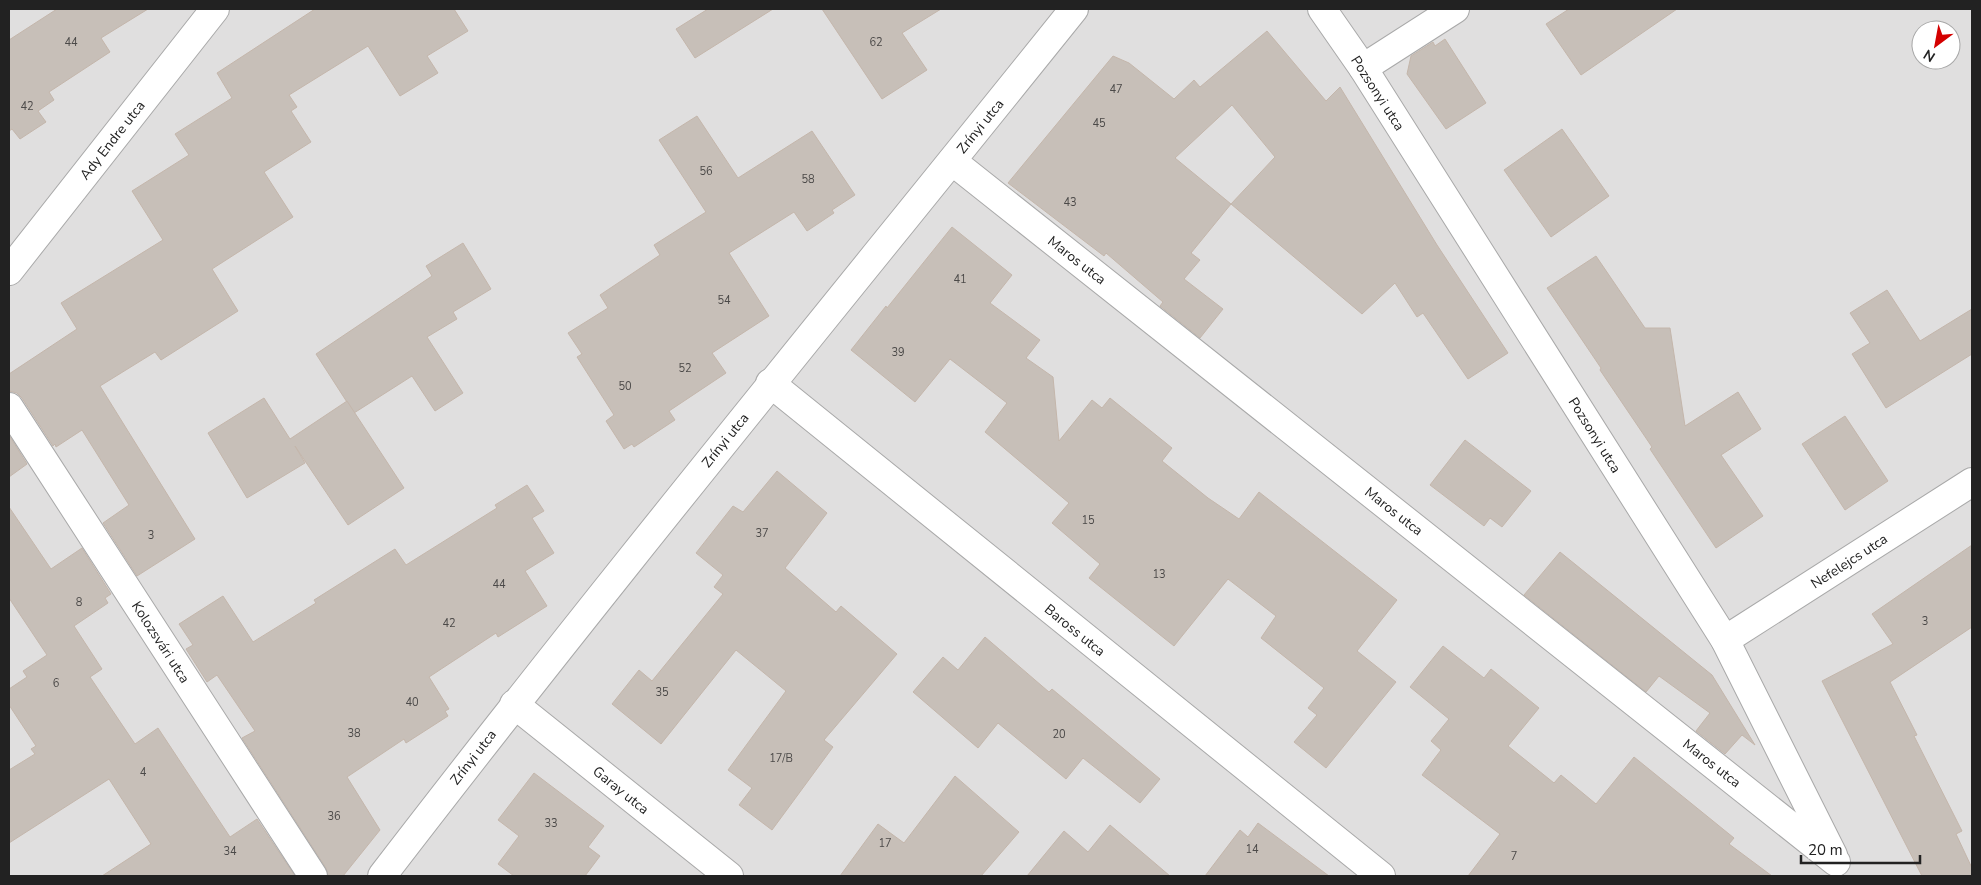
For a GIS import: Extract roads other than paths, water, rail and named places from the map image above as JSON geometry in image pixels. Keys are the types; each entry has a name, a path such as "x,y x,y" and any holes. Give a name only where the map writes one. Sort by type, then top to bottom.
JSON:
{"street":[{"name":"Ady Endre utca","path":"9,272 215,9"},
{"name":"Zrínyi utca","path":"382,876 514,704 770,383 1074,9"},
{"name":"Pozsonyi utca","path":"1322,9 1363,68 1725,640 1840,869"},
{"path":"1363,68 1455,9"},
{"name":"Maros utca","path":"952,161 1840,869"},
{"name":"Baross utca","path":"770,383 1381,876"},
{"name":"Kolozsvári utca","path":"9,407 313,876"},
{"name":"Nefelejcs utca","path":"1725,640 1972,482"},
{"name":"Garay utca","path":"514,704 729,876"}]}
